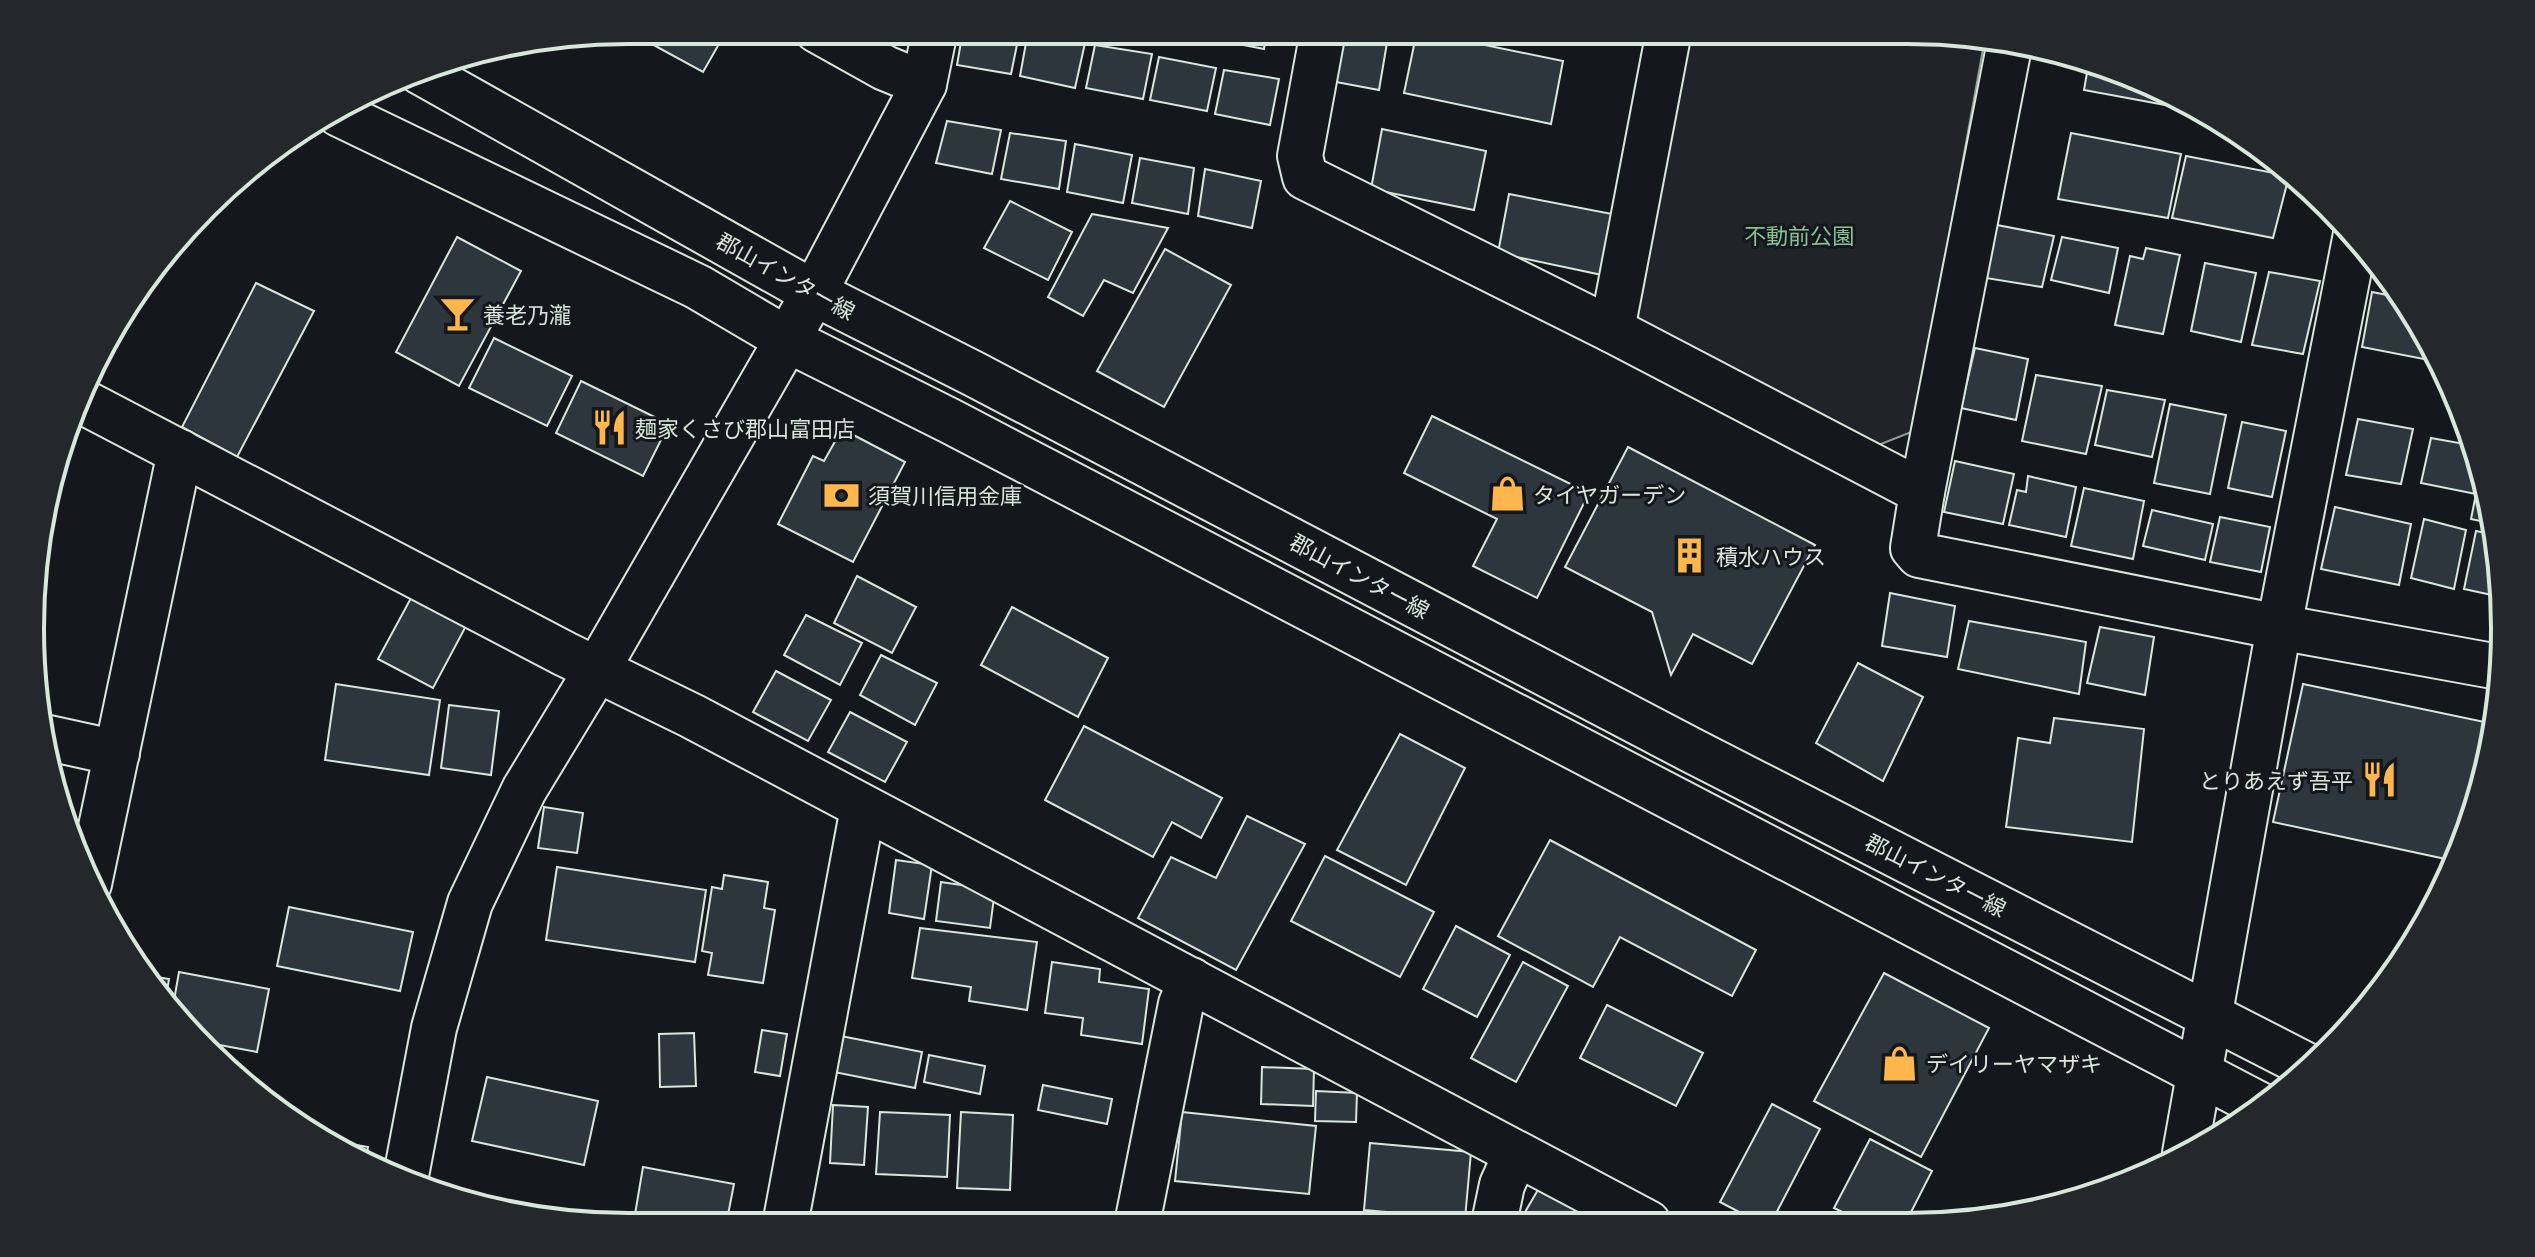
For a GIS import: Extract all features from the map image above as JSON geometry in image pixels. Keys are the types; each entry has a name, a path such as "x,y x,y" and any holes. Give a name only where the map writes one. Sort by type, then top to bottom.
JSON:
{"street":[{"path":"842,44 885,68 924,84"},
{"path":"407,1170 434,1028 470,903 524,790 598,668 814,293 924,84 932,44"},
{"path":"1321,44 1300,156 1305,177 1612,330 1922,492"},
{"path":"1612,330 1667,44"},
{"path":"2008,53 1913,548 1919,555 2490,665"},
{"name":"郡山インター線","path":"432,78 814,293 1691,750 2299,1061"},
{"path":"345,117 698,287 788,340 950,421 2251,1100"},
{"path":"2187,1141 2279,627 2353,251"},
{"path":"88,404 565,654 692,716 1629,1213"},
{"path":"93,864 180,452"},
{"path":"54,739 117,753"},
{"path":"787,1213 863,808"},
{"path":"1139,1213 1181,1004 1191,980"},
{"path":"1496,1213 1502,1185 1516,1154"}],"green space":[{"name":"不動前公園","path":"1688,44 1906,44 1983,49 1914,431 1876,446 1645,332 1633,313"}],"building":[{"path":"652,44 719,44 703,72"},
{"path":"961,44 1017,44 1011,74 957,65"},
{"path":"1026,44 1085,44 1075,88 1020,76"},
{"path":"1239,44 1265,44 1264,49"},
{"path":"1343,44 1387,44 1379,90 1336,82"},
{"path":"1414,44 1480,44 1563,61 1551,124 1404,93"},
{"path":"1095,45 1152,54 1143,99 1086,88"},
{"path":"1159,57 1216,68 1207,111 1150,100"},
{"path":"1224,70 1279,79 1270,125 1215,114"},
{"path":"2087,73 2168,105 2084,90"},
{"path":"947,121 1001,130 992,174 936,163"},
{"path":"1382,129 1486,151 1474,210 1371,189"},
{"path":"1010,133 1066,141 1059,189 1001,179"},
{"path":"2071,133 2181,154 2168,218 2058,199"},
{"path":"1075,144 1132,155 1123,203 1067,192"},
{"path":"2186,156 2272,173 2287,185 2273,238 2172,218"},
{"path":"1140,158 1194,168 1188,214 1132,203"},
{"path":"1205,169 1261,181 1252,228 1198,216"},
{"path":"1509,194 1612,214 1602,275 1498,253"},
{"path":"1010,201 1072,232 1048,280 984,248"},
{"path":"1092,214 1168,228 1133,293 1104,280 1083,316 1048,297"},
{"path":"1997,225 2054,236 2042,287 1986,278"},
{"path":"457,237 521,271 459,386 396,352"},
{"path":"2062,237 2118,248 2109,293 2051,280"},
{"path":"2146,248 2180,255 2163,334 2115,325 2130,256 2143,259"},
{"path":"1165,249 1231,285 1164,407 1097,371"},
{"path":"2205,263 2256,273 2241,342 2191,331"},
{"path":"2269,272 2320,281 2303,354 2252,345"},
{"path":"256,283 314,311 237,457 182,427"},
{"path":"2372,292 2385,295 2425,359 2362,347"},
{"path":"494,338 572,376 547,426 469,388"},
{"path":"1975,348 2028,359 2016,420 1961,408"},
{"path":"2036,375 2102,386 2086,454 2022,441"},
{"path":"581,381 669,424 643,476 556,433"},
{"path":"2107,390 2165,400 2152,457 2095,445"},
{"path":"2170,404 2226,415 2210,494 2154,483"},
{"path":"1432,416 1589,493 1537,598 1473,566 1497,519 1404,473"},
{"path":"2358,419 2413,429 2401,484 2346,475"},
{"path":"2242,422 2286,431 2272,497 2228,488"},
{"path":"842,429 905,462 853,562 778,524 813,456 824,461"},
{"path":"2431,438 2461,443 2475,494 2421,483"},
{"name":"積水ハウス","path":"1628,447 1815,545 1752,664 1693,634 1671,675 1652,612 1565,567"},
{"path":"1955,461 2014,474 2003,524 1944,512"},
{"path":"2028,476 2076,487 2066,537 2009,525 2017,490 2026,492"},
{"path":"2084,488 2144,501 2133,559 2071,546"},
{"path":"2476,496 2481,521 2471,519"},
{"path":"2335,507 2411,524 2399,585 2321,569"},
{"path":"2152,510 2213,524 2205,560 2143,546"},
{"path":"2220,517 2270,527 2261,572 2210,562"},
{"path":"2424,519 2466,530 2454,589 2411,578"},
{"path":"2476,531 2483,532 2490,595 2464,589"},
{"path":"857,576 916,607 892,653 834,623"},
{"path":"1890,593 1955,606 1947,657 1882,646"},
{"path":"411,598 466,626 433,688 378,659"},
{"path":"1012,607 1108,658 1078,717 981,665"},
{"path":"806,615 862,643 840,685 784,655"},
{"path":"1969,621 2086,642 2079,694 1958,669"},
{"path":"2100,627 2154,637 2145,695 2087,683"},
{"path":"881,655 937,683 915,725 860,695"},
{"path":"1858,663 1923,697 1883,781 1816,743"},
{"path":"776,671 831,700 808,741 753,712"},
{"path":"336,684 440,700 429,775 325,760"},
{"path":"2303,684 2483,722 2471,780 2444,859 2273,822"},
{"path":"449,705 499,711 491,775 441,768"},
{"path":"850,712 907,742 885,782 828,752"},
{"path":"2054,718 2144,729 2132,842 2006,827 2018,738 2050,743"},
{"path":"1084,726 1222,798 1201,838 1172,822 1153,857 1045,800"},
{"path":"1400,734 1465,768 1406,885 1337,850"},
{"path":"544,807 583,813 577,853 538,848"},
{"path":"1247,816 1305,844 1236,970 1138,918 1171,857 1216,878"},
{"path":"1550,840 1756,950 1732,996 1620,937 1593,987 1498,936"},
{"path":"1325,856 1434,912 1400,977 1291,921"},
{"path":"896,860 932,865 924,919 889,913"},
{"path":"557,867 706,890 695,962 546,940"},
{"path":"724,875 768,882 764,908 775,910 763,983 708,975 712,953 702,951 712,887 722,889"},
{"path":"941,882 995,890 990,928 936,921"},
{"path":"289,907 413,932 400,991 277,966"},
{"path":"1456,926 1510,955 1477,1017 1423,989"},
{"path":"920,928 1037,942 1027,1010 969,1001 971,987 912,978"},
{"path":"1052,962 1100,969 1099,982 1149,989 1142,1044 1081,1035 1083,1018 1045,1013"},
{"path":"1523,962 1568,986 1516,1082 1471,1058"},
{"path":"179,972 269,989 257,1052 218,1045 175,996"},
{"path":"1884,973 1989,1028 1921,1157 1814,1101"},
{"path":"1607,1005 1703,1053 1676,1106 1580,1058"},
{"path":"762,1030 787,1034 780,1076 755,1072"},
{"path":"694,1033 696,1086 660,1087 659,1034"},
{"path":"841,1036 922,1052 915,1088 834,1072"},
{"path":"929,1055 985,1066 980,1094 924,1082"},
{"path":"1262,1067 1314,1069 1313,1106 1261,1104"},
{"path":"487,1077 598,1101 584,1165 472,1141"},
{"path":"1043,1085 1112,1099 1107,1124 1038,1110"},
{"path":"1316,1091 1357,1093 1356,1122 1315,1121"},
{"path":"1772,1104 1820,1129 1776,1213 1741,1213 1720,1202"},
{"path":"833,1105 868,1107 864,1165 830,1163"},
{"path":"880,1112 950,1115 947,1177 876,1174"},
{"path":"961,1112 1013,1115 1010,1190 957,1188"},
{"path":"1182,1112 1316,1126 1309,1194 1175,1181"},
{"path":"1870,1139 1932,1171 1911,1213 1844,1213 1834,1208"},
{"path":"1370,1143 1471,1152 1466,1213 1364,1210"},
{"path":"643,1167 734,1184 728,1213 635,1213"},
{"path":"1542,1183 1593,1213 1524,1213"}],"place":[{"name":"養老乃瀧","path":"457,314"},
{"name":"麺家くさび郡山富田店","path":"609,428"},
{"name":"タイヤガーデン","path":"1507,494"},
{"name":"須賀川信用金庫","path":"842,495"},
{"name":"積水ハウス","path":"1690,556"},
{"name":"とりあえず吾平","path":"2379,780"},
{"name":"デイリーヤマザキ","path":"1900,1063"}]}
